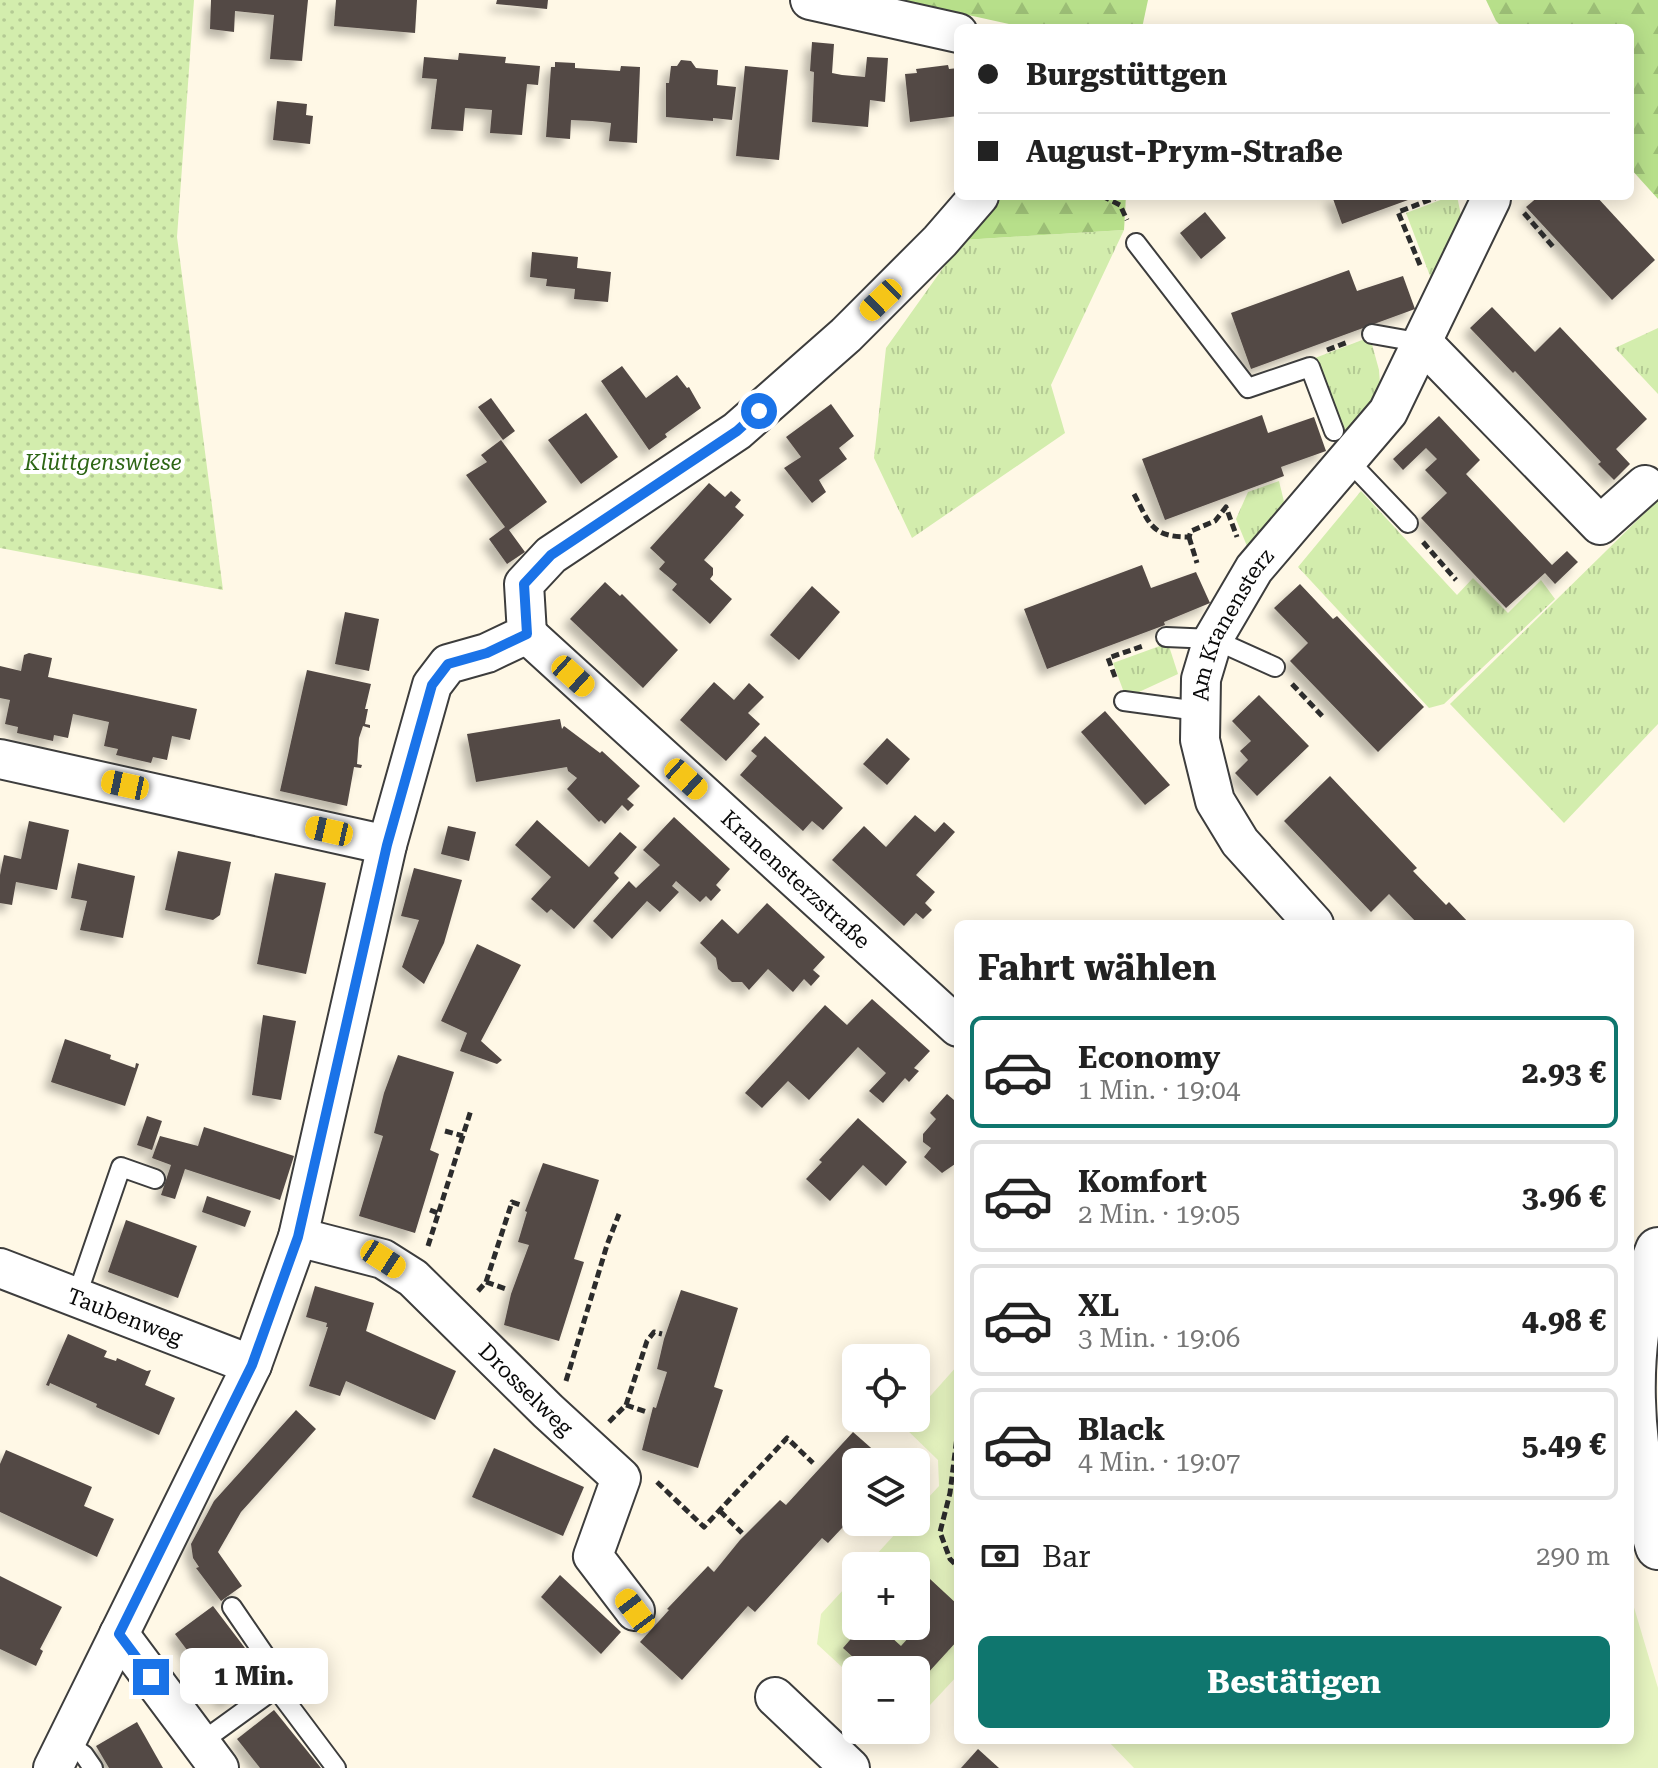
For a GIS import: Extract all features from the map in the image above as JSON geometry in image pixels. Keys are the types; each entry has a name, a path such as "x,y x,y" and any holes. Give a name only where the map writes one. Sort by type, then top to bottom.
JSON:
{"street":[{"path":"810,0 954,32"},
{"path":"60,1755 252,1365 298,1237 387,845 432,685 448,664 487,653 527,634 524,584 551,555 737,431 846,335 940,241 976,200"},
{"name":"Am Kranensterz","path":"1310,920 1240,842 1215,801 1200,740 1198,711 1201,679 1213,639 1254,569 1341,445 1388,412 1491,200"},
{"path":"1423,343 1600,525 1645,485"},
{"name":"Kranensterzstraße","path":"527,634 954,1023"},
{"path":"0,759 387,845"},
{"name":"Drosselweg","path":"298,1237 383,1259 413,1278 621,1478"},
{"path":"1634,1349 1644,1283 1658,1250"},
{"name":"Taubenweg","path":"0,1268 252,1365"},
{"path":"1634,1426 1635,1445 1658,1547"},
{"path":"621,1478 593,1556 635,1611"},
{"path":"119,1634 210,1756"},
{"path":"775,1697 850,1768"}],"lane":[{"path":"1136,243 1248,388 1310,367 1341,445 1408,523"},
{"path":"1364,337 1423,343"},
{"path":"1166,637 1213,639 1275,667"},
{"path":"1124,701 1198,711"},
{"path":"76,1298 121,1167 155,1179"},
{"path":"232,1607 273,1667 276,1688 336,1768"},
{"path":"210,1756 276,1688"},
{"path":"60,1755 84,1755 93,1768"}],"path":[{"path":"1110,200 1120,205 1127,221"},
{"path":"1424,274 1398,212 1430,200"},
{"path":"1310,367 1307,357 1364,337"},
{"path":"1134,494 1153,530 1189,537"},
{"path":"1197,563 1189,537 1191,531 1215,521 1226,507 1241,545"},
{"path":"1408,523 1456,580"},
{"path":"1124,701 1108,658 1148,644"},
{"path":"1275,667 1324,718"},
{"path":"413,1278 424,1259 471,1110"},
{"path":"445,1131 463,1136"},
{"path":"455,1317 486,1282 512,1202 523,1206"},
{"path":"430,1210 438,1213"},
{"path":"548,1411 562,1393 619,1214"},
{"path":"486,1282 506,1289"},
{"path":"587,1446 626,1405 647,1341 654,1332 662,1334"},
{"path":"626,1405 647,1412"},
{"path":"621,1478 645,1471 704,1527 787,1438 813,1463"},
{"path":"954,1461 940,1532 954,1563"},
{"path":"720,1511 742,1533"}],"green space":[{"name":"Klüttgenswiese","path":"0,0 194,0 177,237 223,590 0,548"},
{"path":"900,0 1148,0 1143,24 1009,24"},
{"path":"1486,0 1658,0 1658,199 1634,172 1634,24 1499,24"},
{"path":"999,200 1126,200 1124,230 963,240"},
{"path":"1440,200 1458,200 1463,225 1435,289 1406,213"},
{"path":"1124,230 1051,385 1065,433 912,538 874,458 886,348 963,240"},
{"path":"1658,328 1658,394 1615,348"},
{"path":"1370,337 1379,370 1381,399 1346,442 1315,358"},
{"path":"1279,481 1287,514 1251,556 1236,519 1248,492"},
{"path":"1361,491 1457,595 1473,578 1508,613 1541,580 1555,599 1444,704 1429,708 1298,567"},
{"path":"1658,500 1658,724 1564,823 1450,704"},
{"path":"1168,643 1178,674 1126,698 1113,663"},
{"path":"954,1369 954,1679 930,1705 930,1656 842,1656 842,1667 817,1644 821,1614 842,1591 842,1640 930,1640 930,1552 879,1552 893,1536 930,1536 930,1496 939,1486 938,1460 930,1448 926,1448 909,1432 930,1432 930,1396"},
{"path":"1634,1607 1658,1688 1658,1768 1134,1768 1111,1744 1634,1744"}],"building":[{"path":"211,0 308,0 302,61 270,59 274,15 235,11 234,32 210,29"},
{"path":"336,0 417,0 415,33 334,26"},
{"path":"497,0 548,0 547,9 496,4"},
{"path":"812,42 834,44 832,73 865,77 867,57 888,58 885,102 870,100 868,127 812,122"},
{"path":"459,53 506,57 505,63 540,66 538,85 527,84 522,135 490,133 492,110 465,108 463,131 431,129 437,79 422,78 424,57 458,60"},
{"path":"681,60 691,61 696,68 718,70 717,85 736,87 732,120 666,117 666,83 669,83 671,66 677,66"},
{"path":"555,62 575,63 575,68 620,71 621,66 640,67 637,143 609,141 611,123 592,121 571,120 570,139 546,137 551,67 555,67"},
{"path":"948,65 949,69 954,68 954,116 910,122 905,74 917,73 916,69"},
{"path":"745,66 788,70 779,160 736,156"},
{"path":"277,101 307,104 306,115 313,116 310,144 273,140"},
{"path":"1333,200 1408,200 1342,224"},
{"path":"1534,200 1600,200 1655,260 1612,300 1526,207"},
{"path":"1205,212 1226,238 1201,259 1180,233"},
{"path":"532,252 578,257 577,268 611,272 608,302 574,299 575,289 546,286 547,279 530,277"},
{"path":"1349,270 1357,291 1403,276 1415,309 1251,369 1231,313"},
{"path":"1492,307 1535,352 1560,327 1647,419 1616,449 1630,464 1614,480 1598,464 1601,462 1515,371 1513,373 1470,328"},
{"path":"622,366 646,398 677,375 689,387 701,408 649,450 601,381"},
{"path":"491,398 515,431 503,440 478,407"},
{"path":"831,404 854,436 839,448 847,459 819,480 826,492 812,503 784,468 801,457 786,437"},
{"path":"586,413 618,457 581,484 548,440"},
{"path":"1262,415 1268,433 1314,417 1326,451 1281,467 1284,476 1165,520 1142,459"},
{"path":"1439,416 1480,460 1466,474 1552,565 1567,551 1578,562 1555,584 1545,573 1506,608 1421,518 1447,493 1425,470 1437,459 1426,448 1403,470 1393,459"},
{"path":"501,440 547,502 509,530 525,552 507,564 489,539 505,527 466,475 487,462 481,455"},
{"path":"709,483 725,497 731,491 741,500 735,507 744,515 704,560 713,568 710,579 732,599 710,624 672,590 677,584 659,569 665,562 650,548"},
{"path":"1142,565 1151,588 1196,572 1210,603 1164,622 1165,625 1047,669 1024,609"},
{"path":"605,582 620,596 622,594 678,650 643,688 570,619"},
{"path":"1300,584 1333,619 1337,616 1424,707 1378,752 1290,661 1308,643 1274,608"},
{"path":"812,586 840,612 799,660 770,635"},
{"path":"345,612 379,619 369,671 335,664"},
{"path":"29,653 52,658 48,677 197,709 190,740 172,736 167,760 153,757 151,763 116,755 118,749 104,746 109,722 73,714 68,738 54,735 53,741 17,733 18,727 5,724 10,700 0,698 0,666 21,671 24,655"},
{"path":"307,670 371,684 365,709 368,709 365,724 370,728 363,726 359,738 357,764 362,765 361,768 354,767 347,806 280,791"},
{"path":"714,682 734,700 749,683 764,697 748,713 760,724 726,761 680,720"},
{"path":"1259,695 1309,746 1257,796 1235,773 1248,760 1240,751 1251,741 1232,721"},
{"path":"1105,711 1170,785 1145,805 1081,732"},
{"path":"560,719 562,729 564,726 600,753 602,751 640,786 627,799 634,805 628,811 622,805 605,824 601,820 599,822 567,789 577,778 567,767 476,782 467,734"},
{"path":"765,736 843,808 823,830 812,821 803,831 740,775 757,756 751,751"},
{"path":"887,738 910,759 887,785 863,764"},
{"path":"1330,776 1417,868 1413,871 1446,905 1449,902 1466,920 1414,920 1389,894 1371,912 1284,821"},
{"path":"915,815 935,832 944,822 955,832 916,875 935,892 925,903 932,910 923,919 916,913 904,926 832,860 864,826 886,847"},
{"path":"674,817 730,869 716,885 721,890 711,901 706,896 700,902 676,881 672,886 679,892 660,912 647,901 612,939 593,921 629,881 636,888 660,865 643,850"},
{"path":"537,820 589,867 620,832 637,847 614,873 619,878 574,929 551,909 547,913 531,899 551,877 515,845"},
{"path":"29,821 69,830 57,890 16,882 12,905 0,903 4,855 21,859"},
{"path":"448,826 476,832 469,861 441,854"},
{"path":"178,851 231,862 220,915 213,920 165,910"},
{"path":"78,863 135,876 123,938 80,930 87,901 71,898"},
{"path":"414,868 462,880 444,943 424,984 402,967 419,920 401,916"},
{"path":"275,873 326,883 306,974 257,964"},
{"path":"767,903 825,957 813,970 820,976 811,986 804,979 793,992 768,969 749,990 742,982 732,982 718,969 716,958 700,943 722,919 738,934"},
{"path":"477,944 521,965 481,1041 502,1060 497,1064 460,1051 467,1033 441,1021"},
{"path":"872,999 930,1051 914,1068 919,1071 909,1082 905,1078 883,1103 869,1091 886,1073 858,1047 809,1100 788,1081 762,1108 745,1093 825,1005 847,1025"},
{"path":"263,1015 296,1021 281,1100 252,1095"},
{"path":"65,1039 111,1055 110,1059 135,1068 136,1063 139,1064 125,1106 51,1082"},
{"path":"398,1055 454,1072 430,1150 439,1154 415,1233 359,1216 383,1136 374,1133"},
{"path":"947,1094 954,1100 954,1165 942,1173 924,1157 931,1148 923,1142 923,1134 936,1119 930,1113"},
{"path":"147,1116 162,1121 152,1150 137,1145"},
{"path":"858,1118 907,1162 886,1186 863,1165 830,1201 806,1179 822,1162 819,1160"},
{"path":"204,1127 294,1156 280,1200 185,1169 175,1199 161,1195 171,1165 152,1158 160,1136 198,1146"},
{"path":"543,1163 599,1180 574,1259 584,1262 559,1341 504,1325 511,1294 529,1245 518,1242 525,1211"},
{"path":"207,1196 251,1211 245,1227 202,1212"},
{"path":"126,1220 197,1246 178,1298 108,1272"},
{"path":"315,1286 374,1303 366,1331 456,1371 435,1420 346,1381 340,1396 309,1386 328,1327 327,1323 306,1317"},
{"path":"681,1290 738,1308 714,1387 723,1390 698,1468 642,1450 653,1407 656,1408 667,1372 657,1369"},
{"path":"68,1334 107,1351 104,1357 116,1361 117,1358 151,1370 145,1385 175,1398 159,1435 50,1383 46,1385"},
{"path":"296,1410 316,1429 241,1512 218,1552 242,1586 221,1601 196,1568 199,1567 193,1558 191,1544 214,1501"},
{"path":"853,1432 871,1448 842,1448 842,1528 828,1543 822,1538 755,1612 748,1606 682,1680 640,1642 708,1566 714,1572 740,1540 780,1500 786,1505"},
{"path":"494,1448 584,1487 563,1536 472,1497"},
{"path":"6,1450 92,1487 84,1506 114,1519 97,1557 0,1512 0,1464"},
{"path":"560,1575 621,1632 601,1654 541,1597"},
{"path":"0,1576 62,1607 40,1649 43,1651 36,1666 0,1649"},
{"path":"930,1579 954,1601 954,1644 930,1671 930,1656 852,1656 843,1648 850,1640 894,1640 901,1646 906,1640 930,1640"},
{"path":"213,1606 264,1673 226,1701 205,1673 198,1679 189,1667 196,1662 175,1634"},
{"path":"274,1710 321,1768 260,1768 237,1739"},
{"path":"137,1722 163,1768 109,1768 96,1746"},
{"path":"978,1749 999,1768 961,1768"}],"route":[{"path":"151,1677 119,1634 252,1365 298,1237 387,845 432,685 448,664 487,653 527,634 524,584 551,555 737,431 759,411"}]}
